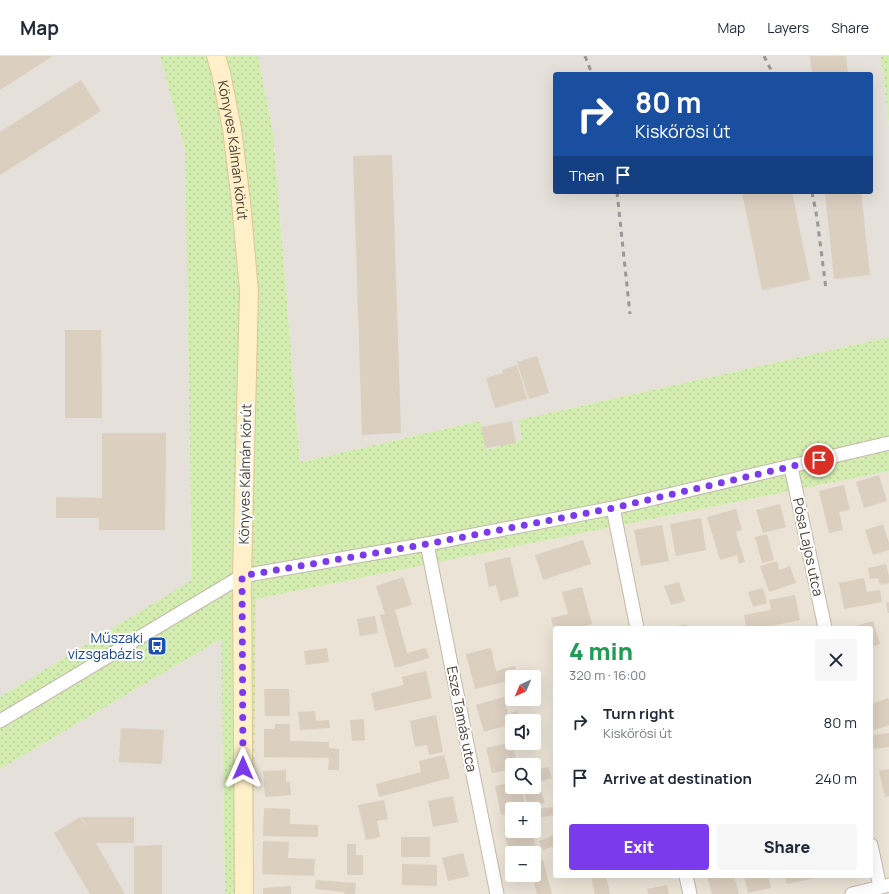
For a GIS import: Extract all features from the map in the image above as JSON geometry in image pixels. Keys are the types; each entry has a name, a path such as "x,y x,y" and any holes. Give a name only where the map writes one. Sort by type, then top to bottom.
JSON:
{"street":[{"name":"Könyves Kálmán körút","path":"216,56 221,73 232,129 241,202 249,291 242,576 244,894"},
{"path":"0,721 242,576 427,544 613,508 889,443"},
{"name":"Pósa Lajos utca","path":"791,466 825,626"},
{"path":"613,508 637,626"},
{"name":"Esze Tamás utca","path":"427,544 497,894"},
{"path":"852,894 884,886 873,851"},
{"path":"686,878 690,894"}],"shaded area":[{"path":"0,56 160,56 185,149 192,581 0,697"},
{"path":"258,56 881,56 889,127 889,337 518,420 522,439 486,450 480,421 300,462 273,132"},
{"path":"889,471 889,894 253,894 256,599"},
{"path":"221,639 225,894 0,894 0,769"}],"green space":[{"path":"160,56 258,56 273,132 300,462 480,421 487,450 522,439 518,420 889,337 889,471 256,599 253,894 225,894 221,639 0,769 0,697 192,580 185,149"},
{"path":"881,56 889,56 889,127"}],"building":[{"path":"0,56 53,56 0,90"},
{"path":"810,56 846,56 848,72 812,72"},
{"path":"81,80 101,111 0,175 0,132"},
{"path":"392,155 401,433 362,435 353,156"},
{"path":"742,194 792,194 810,280 762,290"},
{"path":"825,194 861,194 870,275 834,279"},
{"path":"65,330 101,330 102,418 65,418"},
{"path":"537,356 549,393 529,399 517,362"},
{"path":"517,365 527,399 495,408 486,378 503,373 502,370"},
{"path":"512,421 516,443 485,448 481,427"},
{"path":"102,433 166,433 165,530 99,530 99,518 56,518 56,497 102,498"},
{"path":"879,475 887,501 864,508 856,482"},
{"path":"844,485 850,510 839,512 843,530 829,533 819,491"},
{"path":"780,504 786,527 763,533 756,510"},
{"path":"736,509 742,530 736,532 745,562 739,564 737,555 720,560 707,517"},
{"path":"701,518 706,550 676,556 670,524"},
{"path":"883,524 889,543 889,550 873,555 865,530"},
{"path":"662,525 669,561 641,566 634,530"},
{"path":"767,534 774,560 762,563 755,537"},
{"path":"583,540 591,564 543,580 535,555"},
{"path":"510,557 519,596 500,601 496,585 489,587 484,563"},
{"path":"777,561 779,570 790,566 796,583 769,592 760,566"},
{"path":"886,564 889,583 880,585 878,578 870,579 868,568"},
{"path":"403,577 412,605 395,610 407,653 426,648 429,658 395,668 380,615 385,614 376,586"},
{"path":"864,578 867,592 880,590 882,602 844,609 839,583"},
{"path":"679,582 685,601 671,605 664,586"},
{"path":"582,587 592,624 585,626 553,627 551,618 568,614 562,592"},
{"path":"763,588 767,603 753,607 748,592"},
{"path":"795,595 800,620 772,626 746,626 744,615 771,610 769,600"},
{"path":"889,602 889,613 888,613 886,603"},
{"path":"375,616 378,633 360,636 357,619"},
{"path":"873,621 880,644 873,646 873,626 855,626"},
{"path":"327,648 329,662 306,665 304,651"},
{"path":"491,648 496,671 515,666 516,670 505,670 505,682 475,689 466,654"},
{"path":"426,671 432,698 375,711 371,693 404,685 402,677"},
{"path":"264,689 289,689 290,716 265,716"},
{"path":"504,697 508,714 505,714 505,726 484,732 476,705"},
{"path":"888,698 889,700 889,725 873,731 873,703"},
{"path":"315,711 316,721 329,720 330,728 300,730 298,712"},
{"path":"517,711 518,714 508,714"},
{"path":"436,715 443,752 429,755 427,745 415,747 410,721"},
{"path":"364,719 365,740 352,741 350,720"},
{"path":"275,724 290,724 290,741 329,742 329,748 339,749 339,770 328,770 329,758 264,757 264,729 275,729"},
{"path":"121,728 164,730 162,764 119,762"},
{"path":"889,733 889,747 874,749 873,735"},
{"path":"505,744 505,750 514,750 515,758 505,758 505,770 492,773 486,748"},
{"path":"444,755 450,778 379,797 376,784 421,772 419,761"},
{"path":"548,767 552,778 541,781 541,769"},
{"path":"889,769 889,796 885,797 879,771"},
{"path":"286,770 286,782 290,782 291,795 265,797 263,771"},
{"path":"505,784 505,794 523,794 524,802 505,802 505,814 501,815 495,786"},
{"path":"541,791 545,803 541,804 541,802 527,802 524,794 541,794"},
{"path":"453,796 458,822 433,827 428,801"},
{"path":"384,800 388,819 377,821 380,837 366,840 358,805"},
{"path":"553,807 553,815 541,818 541,809"},
{"path":"264,808 290,809 290,824 318,825 318,837 263,836"},
{"path":"80,817 89,832 81,817 134,817 134,843 96,843 125,894 90,894 54,833"},
{"path":"553,836 553,847 543,850 539,841"},
{"path":"401,837 430,837 430,857 401,857"},
{"path":"506,838 534,838 535,846 507,846"},
{"path":"263,841 289,842 288,858 315,859 314,876 262,874"},
{"path":"347,844 356,844 356,855 363,855 363,875 347,875"},
{"path":"162,845 162,894 134,894 134,846"},
{"path":"463,853 469,876 448,881 442,858"},
{"path":"543,860 552,894 537,894 534,882 541,882 541,861"},
{"path":"402,864 437,865 437,886 402,885"},
{"path":"591,878 606,878 610,894 595,894"},
{"path":"708,878 735,878 739,894 712,894"},
{"path":"744,878 768,878 771,888 748,893"},
{"path":"786,878 815,878 787,884"},
{"path":"316,880 356,883 355,894 344,894 345,892 315,889"},
{"path":"667,885 669,894 648,894 647,889"},
{"path":"291,886 291,894 263,894 263,888"}],"railway":[{"path":"585,56 591,72"},
{"path":"764,56 772,72"},
{"path":"617,194 630,314"},
{"path":"812,194 826,289"}],"place":[{"name":"Műszaki vizsgabázis","path":"157,646"}],"route":[{"path":"243,768 242,576 427,544 613,508 819,460"}]}
